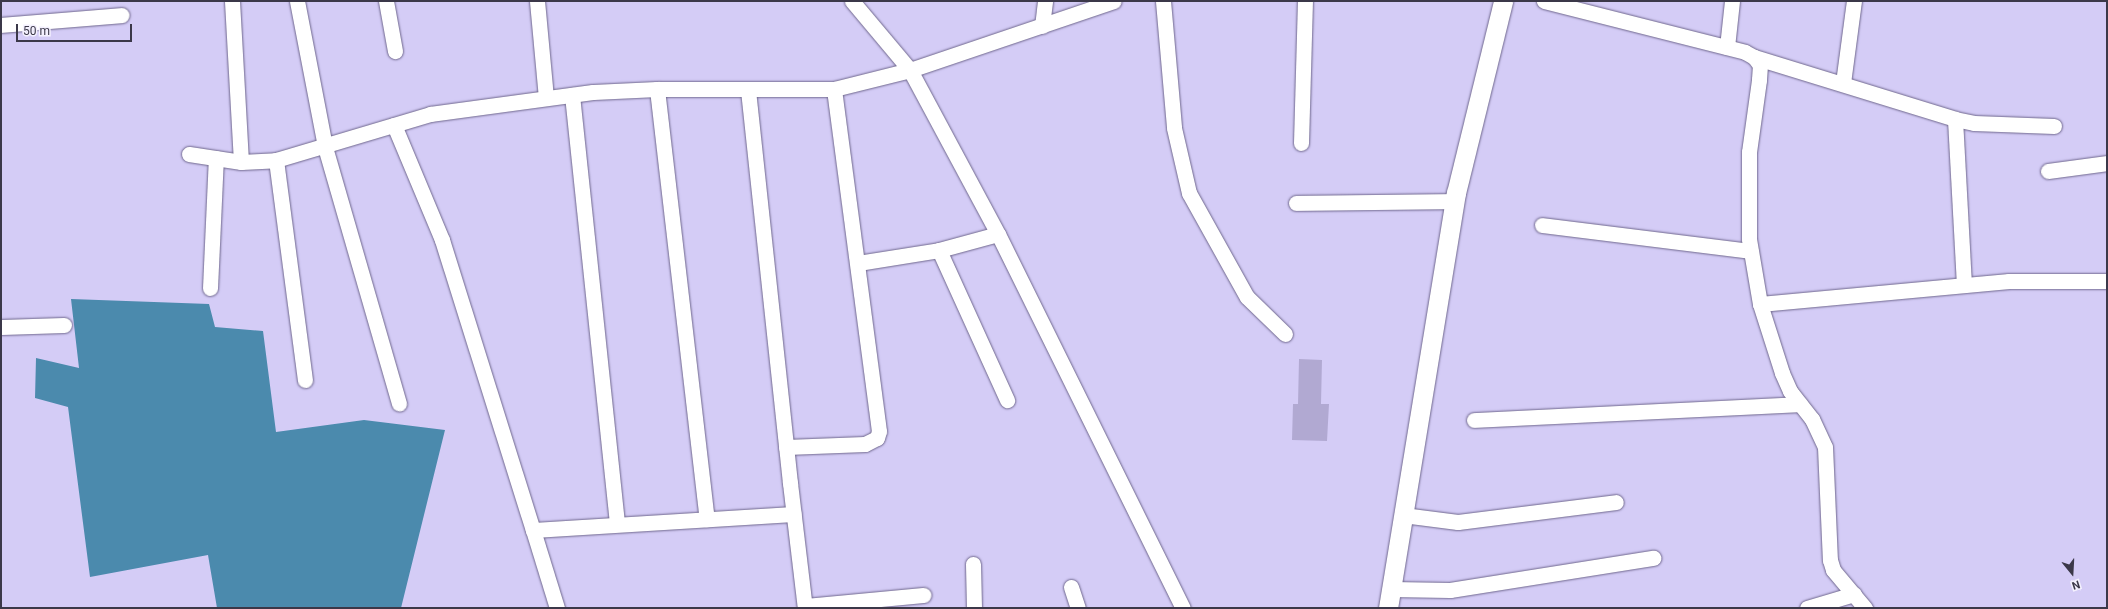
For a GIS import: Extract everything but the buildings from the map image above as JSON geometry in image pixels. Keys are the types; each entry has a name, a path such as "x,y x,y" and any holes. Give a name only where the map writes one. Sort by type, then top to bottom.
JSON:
{"street":[{"path":"232,1 241,162"},
{"path":"297,1 325,146 399,404"},
{"path":"386,1 395,51"},
{"path":"537,1 546,98"},
{"path":"852,1 910,70 998,234 1183,608"},
{"path":"1042,26 1045,1"},
{"path":"189,154 241,162 276,160 430,114 572,95 656,89 834,89 910,70 1114,1"},
{"path":"1162,1 1174,128 1190,193 1247,297 1285,334"},
{"path":"1301,143 1305,1"},
{"path":"1388,608 1454,201 1503,1"},
{"path":"1544,1 1745,52 1754,57 1843,83 1955,119 1974,123 2054,126"},
{"path":"1727,47 1732,1"},
{"path":"1843,83 1854,1"},
{"path":"1,25 122,15"},
{"path":"1754,57 1760,65 1749,152 1750,251 1760,304 1782,373 1790,391 1817,428 1825,448 1830,560 1834,570 1865,608"},
{"path":"656,89 707,518"},
{"path":"786,447 865,444 877,438 879,431 834,89"},
{"path":"748,90 786,447 805,607 923,595"},
{"path":"572,95 618,524"},
{"path":"1955,119 1964,285"},
{"path":"394,125 442,240 557,608"},
{"path":"210,288 216,158"},
{"path":"276,160 305,380"},
{"path":"2048,171 2107,163"},
{"path":"1296,203 1454,201"},
{"path":"1542,224 1750,251"},
{"path":"858,263 939,250 998,234"},
{"path":"939,250 1007,400"},
{"path":"1760,304 2009,280 2107,281"},
{"path":"1,326 64,325"},
{"path":"1474,420 1800,404"},
{"path":"1404,515 1458,522 1616,502"},
{"path":"533,530 707,518 794,514"},
{"path":"1392,589 1450,590 1654,558"},
{"path":"973,564 974,608"},
{"path":"1071,587 1078,608"},
{"path":"1807,608 1854,594"}],"water":[{"path":"71,299 209,304 215,327 263,331 276,432 364,420 445,430 401,608 217,608 208,555 90,577 68,407 35,398 36,358 79,368"}]}
